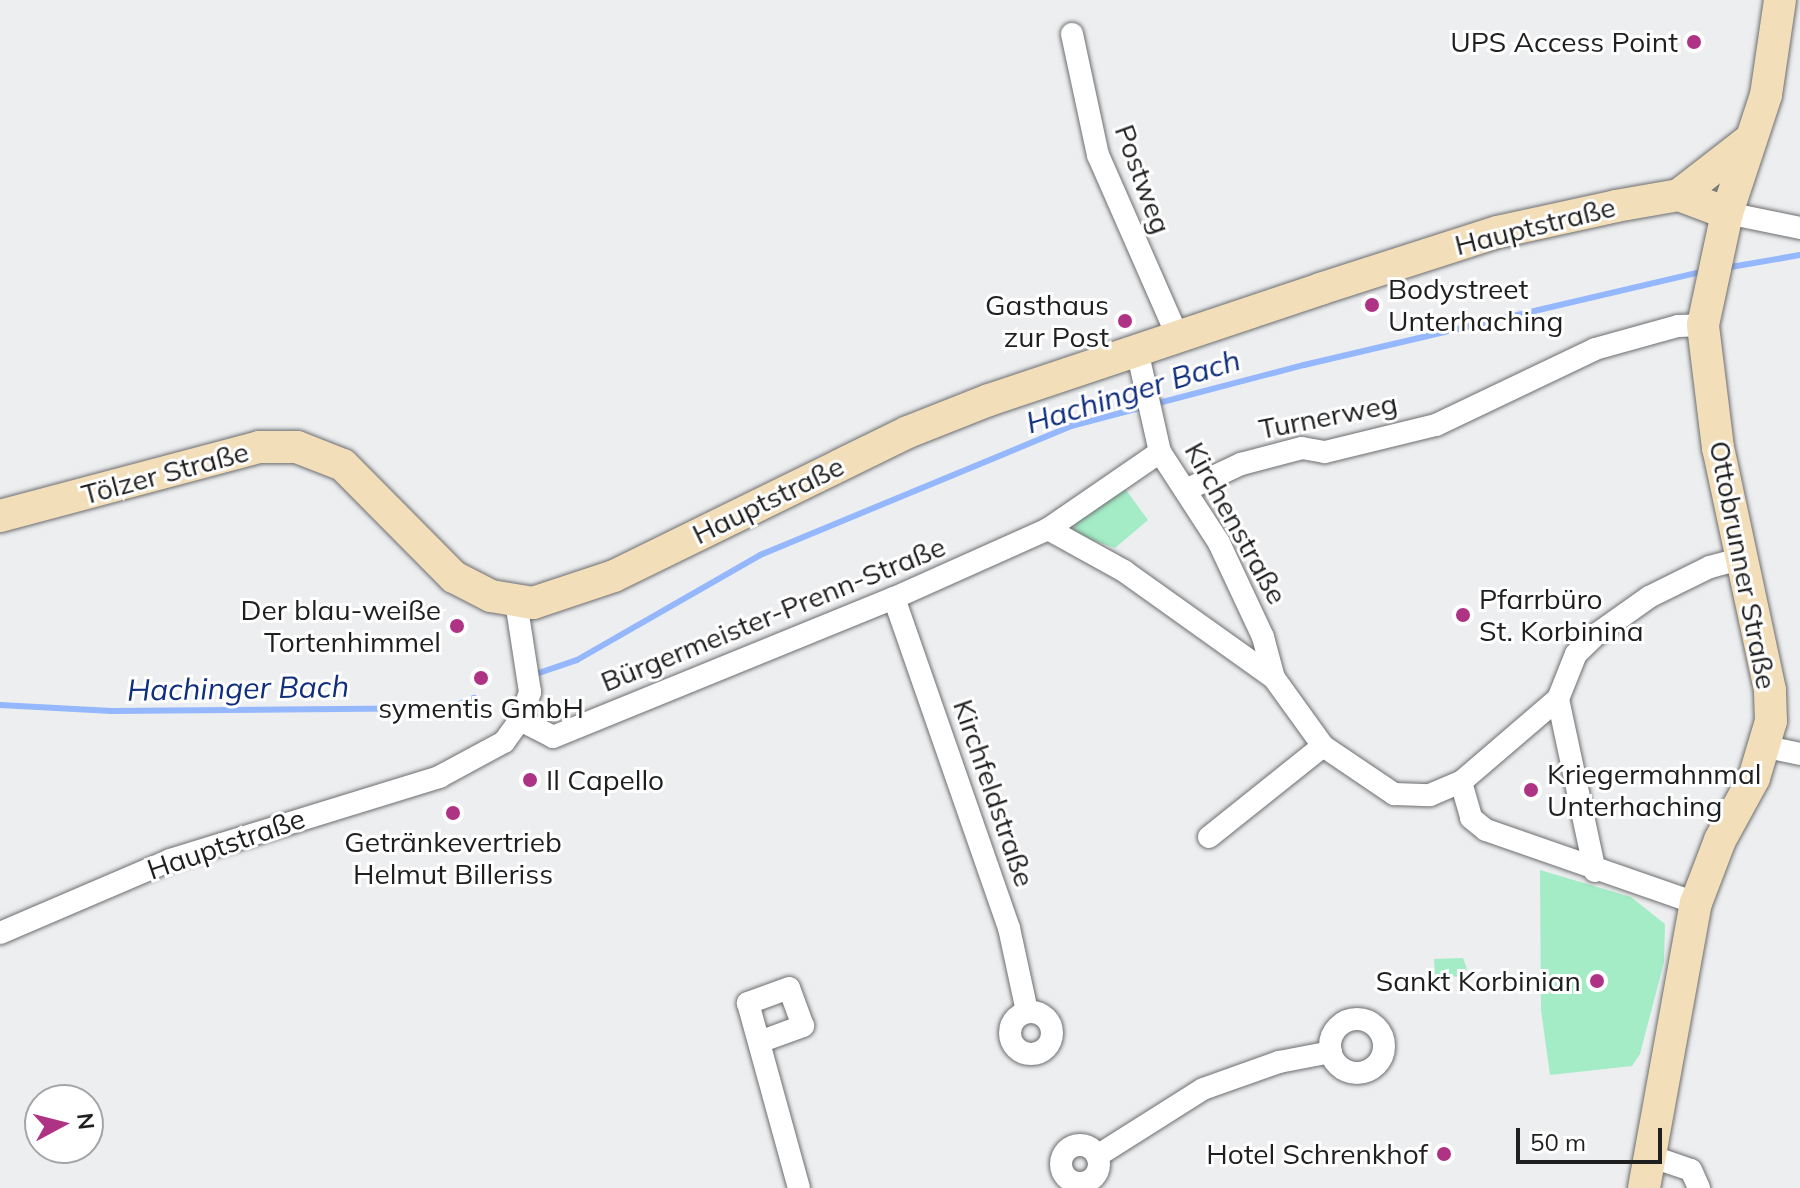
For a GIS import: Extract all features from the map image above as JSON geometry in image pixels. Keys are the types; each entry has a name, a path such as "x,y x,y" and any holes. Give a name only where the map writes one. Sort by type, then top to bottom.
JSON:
{"main road":[{"path":"1679,195 1727,213 1756,134 1780,0"},
{"name":"Hauptstraße","path":"516,602 583,589 908,432 1137,350 1498,232 1679,195 1756,134"},
{"name":"Ottobrunner Straße","path":"1644,1188 1647,1155 1696,903 1767,747 1770,690 1718,448 1703,325 1727,213"},
{"name":"Tölzer Straße","path":"0,516 259,447 297,447 319,452 360,479 454,577 473,589 516,602"}],"street":[{"name":"Postweg","path":"1072,34 1098,155 1178,337"},
{"path":"1727,213 1800,228"},
{"name":"Turnerweg","path":"1188,489 1241,464 1302,448 1325,452 1436,425 1595,349 1678,326 1703,325"},
{"name":"Kirchenstraße","path":"1137,350 1160,452 1188,489 1245,595 1274,678"},
{"name":"Bürgermeister-Prenn-Straße","path":"520,720 553,737 894,598 1048,529 1160,452"},
{"path":"1048,529 1124,571 1274,678 1323,746 1394,794 1430,795 1461,782 1558,699 1576,654 1597,634 1649,597 1710,567 1740,559"},
{"name":"Kirchfeldstraße","path":"894,598 1009,928 1027,1011"},
{"name":"Hauptstraße","path":"0,933 170,860 439,777 504,742 520,720 529,682 516,602"},
{"path":"1558,699 1595,871"},
{"path":"1209,837 1323,746"},
{"path":"1767,747 1800,754"},
{"path":"1461,782 1471,818 1486,830 1595,871 1696,903"},
{"path":"762,1041 799,1188"},
{"path":"1097,1156 1082,1146 1065,1154 1064,1173 1075,1185 1093,1179 1097,1156 1203,1089 1279,1062 1331,1052"},
{"path":"1647,1155 1691,1170 1699,1188"}],"green space":[{"path":"1123,486 1148,520 1115,548 1072,533 1076,522"},
{"path":"1540,870 1631,897 1665,924 1664,962 1640,1054 1632,1066 1550,1075 1541,1010"},
{"path":"1463,958 1467,969 1461,977 1435,975 1434,959"}],"waterway":[{"name":"Hachinger Bach","path":"1725,268 1800,255"},
{"name":"Hachinger Bach","path":"533,675 577,660 760,555 1071,426 1304,365 1702,272"},
{"name":"Hachinger Bach","path":"0,705 112,711 449,708 474,698"}],"place":[{"name":"UPS Access Point","path":"1694,42"},
{"name":"Bodystreet Unterhaching","path":"1372,305"},
{"name":"Gasthaus zur Post","path":"1125,321"},
{"name":"Pfarrbüro St. Korbinina","path":"1463,615"},
{"name":"Der blau-weiße Tortenhimmel","path":"457,626"},
{"name":"symentis GmbH","path":"481,678"},
{"name":"Il Capello","path":"530,780"},
{"name":"Kriegermahnmal Unterhaching","path":"1531,790"},
{"name":"Getränkevertrieb Helmut Billeriss","path":"453,813"},
{"name":"Sankt Korbinian","path":"1597,981"},
{"name":"Hotel Schrenkhof","path":"1444,1154"}]}
